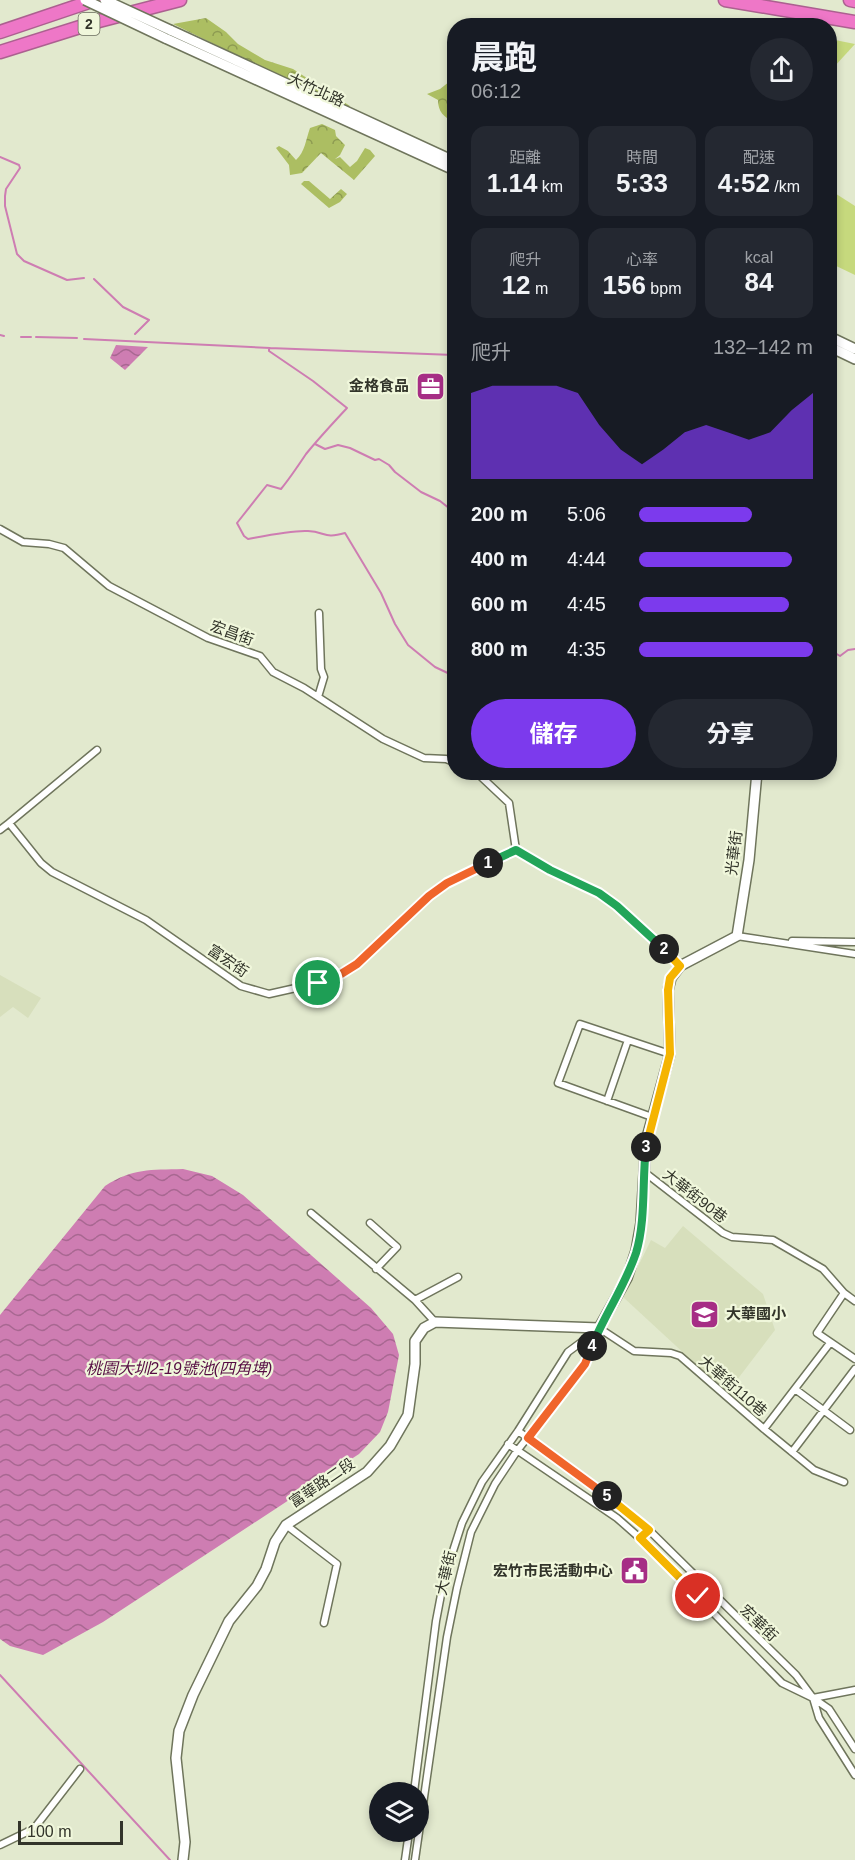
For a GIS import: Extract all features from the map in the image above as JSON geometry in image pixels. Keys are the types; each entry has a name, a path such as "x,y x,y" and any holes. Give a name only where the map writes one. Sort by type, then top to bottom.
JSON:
{"highway":[{"name":"2","path":"0,32 95,0"},
{"name":"2","path":"0,52 99,21 180,0"},
{"path":"725,0 831,18"},
{"path":"850,0 855,1"},
{"path":"837,19 855,22"}],"street":[{"path":"85,0 168,34"},
{"path":"105,0 168,34"},
{"name":"大竹北路","path":"168,34 447,158"},
{"name":"大竹北路","path":"168,34 447,167"},
{"path":"837,340 855,349"},
{"path":"837,350 855,359"},
{"name":"宏昌街","path":"0,529 23,542 64,548 109,586 208,638 260,656 273,672 318,697 383,739 424,758 447,759"},
{"path":"318,697 324,677 321,669 319,613"},
{"path":"0,830 97,750"},
{"path":"485,780 509,803 516,850 550,870 599,893 644,930 680,966 737,936 855,954"},
{"name":"光華街","path":"737,936 749,860 756,780"},
{"name":"富宏街","path":"9,823 52,872 146,920 241,986 269,994 318,983 341,974 357,964 429,896 447,883 516,850"},
{"path":"776,941 855,942"},
{"name":"大華街","path":"426,1782 447,1637 471,1532 495,1484 517,1451 585,1364 599,1328 627,1278 636,1251 641,1223 646,1140 670,1054 668,990 670,978 680,966"},
{"path":"652,1117 558,1083 580,1024 670,1054"},
{"path":"607,1101 628,1040"},
{"name":"大華街90巷","path":"643,1170 723,1233 732,1237 773,1240 823,1269 844,1293 855,1301"},
{"path":"312,1213 415,1300 435,1323 599,1328"},
{"path":"370,1223 398,1247 376,1269"},
{"path":"415,1300 458,1277"},
{"path":"844,1293 817,1332 855,1359"},
{"name":"富華路二段","path":"183,1860 185,1842 176,1758 179,1731 193,1695 229,1621 257,1586 266,1569 275,1542 286,1525 367,1472 390,1446 408,1415 415,1364 415,1341 424,1328 435,1323"},
{"name":"大華街","path":"415,1782 436,1621 445,1575 462,1522 482,1482 518,1431 568,1352 599,1328"},
{"name":"大華街110巷","path":"599,1328 634,1351 671,1353 680,1356 814,1470 844,1482"},
{"path":"764,1429 830,1343"},
{"path":"792,1452 855,1370"},
{"path":"795,1389 850,1430"},
{"name":"宏華街","path":"518,1431 618,1503 649,1530 796,1675 813,1698"},
{"name":"宏華街","path":"508,1444 617,1518 640,1538 782,1683 813,1698"},
{"path":"286,1525 337,1564 324,1623"},
{"path":"640,1538 649,1530"},
{"path":"445,1575 460,1576"},
{"path":"698,1596 708,1589"},
{"path":"428,1685 441,1687"},
{"path":"813,1698 855,1690"},
{"path":"813,1698 829,1709 855,1749"},
{"path":"813,1698 819,1718 855,1775"},
{"path":"0,1845 36,1826 80,1770"},
{"path":"405,1860 408,1842"},
{"name":"大華街","path":"415,1860 417,1842"}],"shaded area":[{"path":"0,975 41,998 28,1018 13,1007 0,1017"},
{"name":"大華國小","path":"683,1226 763,1294 775,1330 727,1393 623,1297 651,1240 665,1248"}],"green space":[{"path":"206,18 238,44 265,60 293,69 350,106 345,108 173,24"},
{"path":"837,40 855,44 837,64"},
{"path":"447,84 447,118 439,108 438,100 427,94"},
{"path":"322,124 335,130 336,136 345,145 335,159 340,157 350,167 365,148 375,156 354,180 321,153 302,173 290,175 289,165 276,148 279,146 288,151 296,160 303,149 310,128"},
{"path":"309,181 330,199 341,189 347,194 340,202 329,208 301,184"},
{"path":"837,194 855,206 855,275 837,266"}],"water":[{"path":"116,345 148,347 125,370 110,358"},
{"name":"桃園大圳2-19號池(四角埤)","path":"183,1169 212,1176 243,1195 371,1308 393,1334 399,1355 388,1412 380,1432 359,1454 103,1622 43,1655 10,1646 0,1639 0,1315 105,1186 133,1173"}],"waterway":[{"path":"0,157 19,165 20,168 6,189 5,196 5,206 17,254 24,261 67,280 84,278"},
{"path":"94,279 123,307 149,320 135,334"},
{"path":"0,335 4,336"},
{"path":"21,337 31,337"},
{"path":"36,337 77,338"},
{"path":"84,339 270,348"},
{"path":"447,355 269,348 269,351 347,408 306,454 281,489 267,485 237,523 248,539 301,531 329,535 345,533 381,593 395,624 408,645 435,667 447,673"},
{"path":"315,444 325,449 338,445 375,460 379,459 421,492 447,506"},
{"path":"837,654 840,656 848,650 855,649"},
{"path":"0,1675 170,1860"}],"place":[{"name":"金格食品","path":"430,386"},
{"name":"大華國小","path":"705,1314"},
{"name":"宏竹市民活動中心","path":"634,1571"}],"route":[{"path":"318,983 341,974 357,964 429,896 447,883 516,850 550,870 599,893 644,930 680,966 670,978 668,990 670,1054 646,1140 641,1223 636,1251 627,1278 599,1328 585,1364 528,1438 618,1503 649,1530 640,1538 698,1596"}]}
